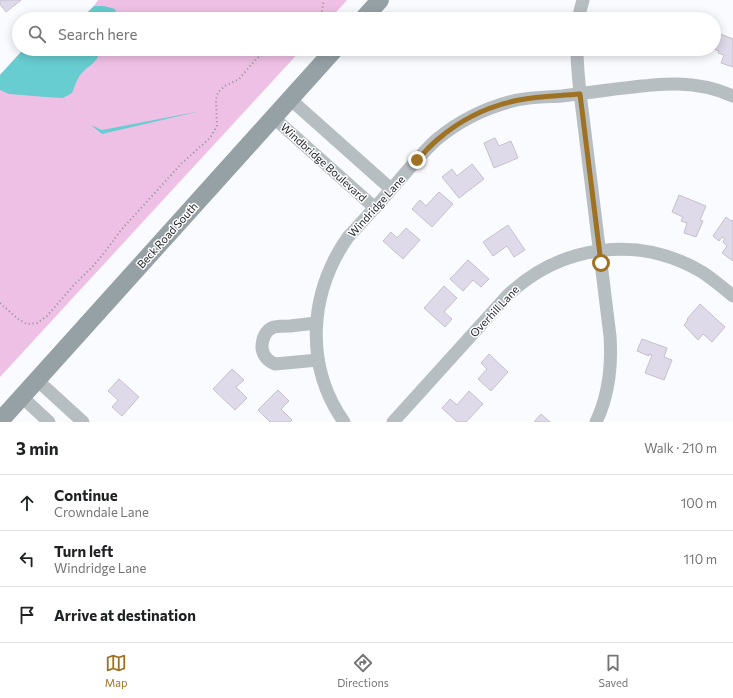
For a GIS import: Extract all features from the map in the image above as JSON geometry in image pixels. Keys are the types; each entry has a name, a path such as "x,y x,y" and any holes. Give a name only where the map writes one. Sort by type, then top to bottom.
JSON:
{"main road":[{"path":"369,12 380,0"},
{"name":"Beck Road South","path":"0,421 329,56"}],"street":[{"path":"580,12 583,0"},
{"path":"577,56 580,94 600,250 611,355 609,384 601,413 596,422"},
{"name":"Windridge Lane","path":"344,422 335,410 329,398 318,360 316,323 322,289 334,260 348,237 436,141 452,128 473,115 492,107 517,100 580,94 656,84 679,83 710,88 733,96"},
{"path":"290,99 391,189"},
{"name":"Windbridge Boulevard","path":"273,117 375,208"},
{"name":"Overhill Lane","path":"392,422 507,296 535,273 559,262 578,255 600,250 623,249 650,252 677,260 702,272 733,296"},
{"path":"316,323 274,327 266,333 263,339 262,347 266,357 270,362 275,364 318,360"},
{"path":"37,380 83,422"},
{"path":"22,397 49,422"}],"path":[{"path":"322,12 324,0"},
{"path":"0,303 18,319 27,324 37,323 47,316 73,286 94,265 121,230 142,207 182,164 210,138 217,126 216,100 218,92 225,86 239,79 257,58 261,56"}],"shaded area":[{"path":"98,0 347,0 336,12 88,12"},
{"path":"17,56 296,56 0,377 0,75"}],"water":[{"path":"94,6 104,6 115,9 116,12 88,12"},
{"path":"17,56 98,57 80,75 72,93 63,98 9,94 0,90 0,75"},
{"path":"201,111 102,134 91,125 102,130"}],"building":[{"path":"0,0 21,0 6,12 0,4"},
{"path":"721,34 733,39 733,67 721,63 724,55 721,54"},
{"path":"495,138 499,146 511,141 518,158 494,168 484,143"},
{"path":"472,164 484,179 459,198 442,177 452,169 457,176"},
{"path":"439,192 453,204 432,227 412,209 420,200 426,206"},
{"path":"679,195 706,206 700,220 703,221 696,237 684,233 687,223 681,221 683,217 672,212"},
{"path":"726,217 731,221 733,220 733,261 722,253 727,246 723,242 725,239 722,237 719,241 713,236"},
{"path":"508,225 525,250 514,257 507,246 493,256 483,242"},
{"path":"406,228 420,240 403,259 383,241 391,232 397,238"},
{"path":"468,260 489,279 481,287 473,280 463,291 450,279"},
{"path":"444,286 457,298 444,312 452,319 445,327 424,308"},
{"path":"700,304 725,327 712,342 703,334 698,340 684,325 688,320 687,319"},
{"path":"642,339 667,348 664,357 672,360 664,380 645,373 652,355 649,354 649,356 637,351"},
{"path":"489,354 508,372 491,391 478,379 487,369 481,363"},
{"path":"232,369 244,380 236,387 247,398 235,410 213,389"},
{"path":"119,379 139,397 122,416 112,407 118,400 108,391"},
{"path":"278,390 289,401 281,409 292,420 290,422 270,422 258,410"},
{"path":"469,391 483,404 466,422 457,422 442,408 450,399 457,405"},
{"path":"541,414 550,422 534,422"}],"route":[{"path":"417,160 436,141 452,128 473,115 492,107 517,100 580,94 601,263"}]}
